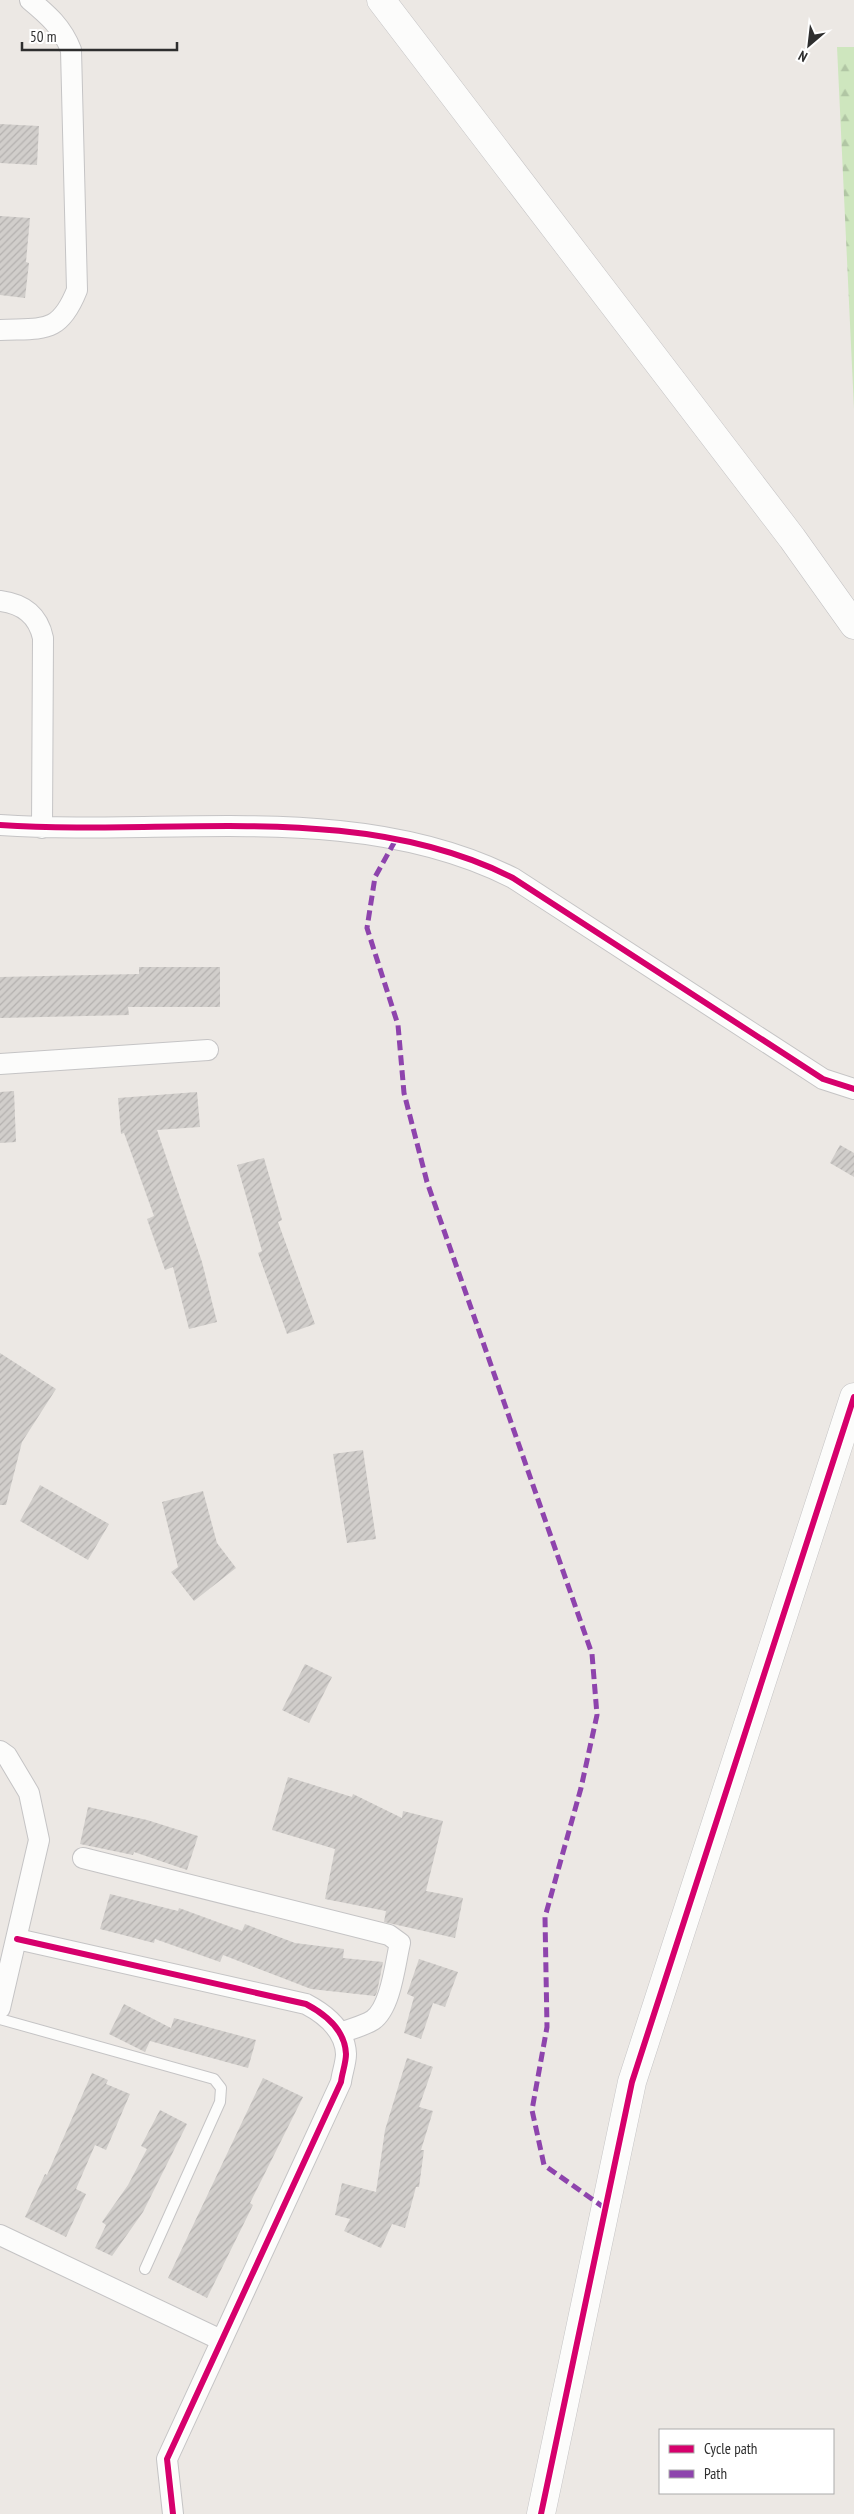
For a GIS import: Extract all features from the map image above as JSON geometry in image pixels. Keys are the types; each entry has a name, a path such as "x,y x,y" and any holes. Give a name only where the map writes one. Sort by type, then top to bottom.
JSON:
{"street":[{"path":"0,330 41,329 60,321 70,308 77,290 71,50 64,33 51,17 30,0"},
{"path":"381,0 792,538 854,625"},
{"path":"0,601 14,603 30,612 40,624 43,638 42,828"},
{"path":"0,825 42,828 244,825 295,827 364,835 433,848 468,858 513,878 823,1079 854,1089"},
{"path":"0,1064 208,1050"},
{"path":"540,2514 632,2082 854,1397"},
{"path":"0,1751 7,1756 29,1793 39,1840 0,2008"},
{"path":"83,1858 389,1936 400,1943 390,1988 382,2009 373,2020 340,2034"},
{"path":"17,1938 306,2004 326,2015 340,2034 346,2054 341,2082 167,2460 173,2514"},
{"path":"0,2235 222,2340"}],"lane":[{"path":"0,2019 214,2079 221,2088 220,2102 145,2269"}],"green space":[{"path":"837,47 854,47 854,409"}],"building":[{"path":"0,124 39,126 37,165 0,163"},
{"path":"0,216 30,218 26,262 29,263 25,298 0,295"},
{"path":"139,967 220,967 220,1007 128,1007 129,1015 0,1018 0,977 139,974"},
{"path":"14,1091 16,1142 0,1143 0,1092"},
{"path":"197,1092 200,1127 157,1130 202,1262 217,1322 189,1329 173,1267 165,1270 147,1219 154,1216 124,1133 121,1134 118,1098"},
{"path":"840,1145 854,1153 854,1177 830,1163"},
{"path":"264,1158 282,1220 278,1222 315,1324 287,1334 258,1253 262,1251 237,1165"},
{"path":"0,1353 56,1389 22,1442 6,1505 0,1505"},
{"path":"363,1450 376,1539 347,1543 333,1454"},
{"path":"40,1485 109,1524 88,1560 20,1521"},
{"path":"203,1491 217,1543 236,1568 194,1601 171,1572 178,1567 162,1502"},
{"path":"305,1664 332,1677 309,1723 282,1710"},
{"path":"288,1777 352,1797 353,1794 402,1818 403,1811 443,1821 426,1891 463,1898 455,1938 384,1922 386,1911 325,1899 335,1849 272,1830"},
{"path":"88,1807 147,1820 198,1836 187,1870 134,1852 133,1855 80,1844"},
{"path":"110,1894 178,1911 179,1908 242,1931 245,1924 295,1943 344,1949 343,1958 383,1962 377,1992 375,1996 311,1989 223,1955 220,1962 155,1939 154,1943 100,1929"},
{"path":"419,1959 458,1972 445,2007 433,2003 421,2039 404,2033 414,1997 407,1994"},
{"path":"124,2004 171,2028 174,2018 256,2040 248,2068 150,2041 145,2052 109,2034"},
{"path":"407,2058 433,2067 419,2107 433,2111 421,2150 424,2150 419,2187 416,2187 405,2228 392,2224 381,2248 344,2231 350,2219 335,2215 342,2183 376,2192 385,2130"},
{"path":"92,2073 108,2080 106,2084 130,2094 106,2150 95,2145 76,2189 86,2194 66,2237 25,2217 45,2174 47,2175"},
{"path":"263,2078 303,2097 250,2203 253,2205 207,2298 168,2278"},
{"path":"160,2110 187,2124 143,2212 112,2256 95,2248 106,2225 102,2222 128,2185 147,2149 141,2146"}],"marked path":[{"path":"395,841 375,877 367,928 398,1025 404,1093 427,1182 592,1654 597,1715 581,1788 545,1917 547,2027 532,2110 544,2165 606,2209"}],"cycle path":[{"path":"0,825 64,827 261,826 326,830 391,838 453,854 513,878 823,1079 854,1089"},
{"path":"541,2514 632,2082 854,1397"},
{"path":"17,1939 306,2004 333,2023 345,2045 346,2057 341,2082 167,2459 173,2514"}]}
